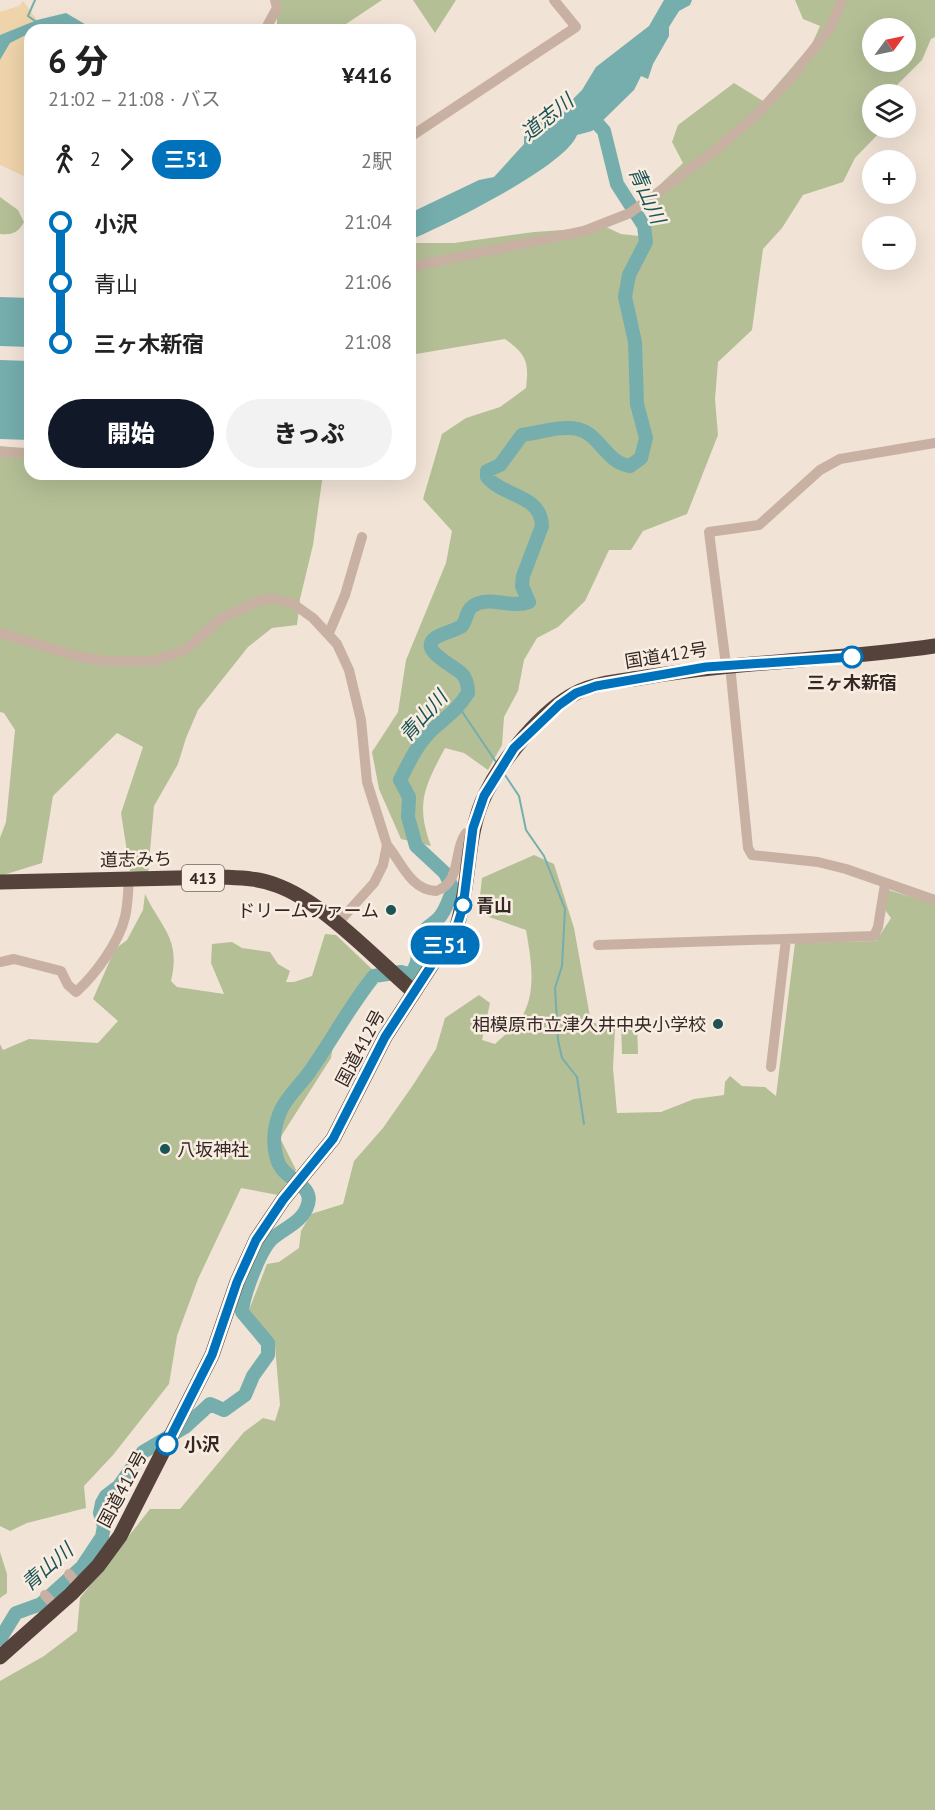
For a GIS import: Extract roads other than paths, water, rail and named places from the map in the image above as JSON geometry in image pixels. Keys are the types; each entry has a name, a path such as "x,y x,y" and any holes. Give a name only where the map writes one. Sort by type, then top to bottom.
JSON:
{"highway":[{"name":"国道412号","path":"0,1657 98,1566 120,1536 212,1355 237,1282 256,1240 346,1119 385,1037 457,926 463,907 472,834 484,796 514,748 559,705 576,693 596,686 728,665 869,656 935,646"},
{"name":"道志みち","path":"0,882 129,879 257,880 297,894 337,924 414,992"}],"street":[{"path":"268,24 277,8 275,0"},
{"path":"416,133 576,27 554,0"},
{"path":"416,266 575,233 607,224 644,205 738,132 771,100 830,28 842,0"},
{"path":"935,443 840,459 820,470 759,525 709,532 728,665 748,848 752,855 818,862 846,868 885,884 935,900"},
{"path":"0,452 24,453"},
{"path":"329,633 345,595 362,537"},
{"path":"0,633 80,657 108,661 153,661 185,650 217,621 256,602 274,599 296,605 329,633 343,653 361,720 368,782 387,845 407,875 421,886 436,891 448,884 455,868 463,837 466,833 472,834"},
{"path":"337,924 374,883 383,865 387,845"},
{"path":"0,962 14,959 61,971 68,985 76,992 95,975 121,928 125,916 129,879"},
{"path":"598,945 874,936 878,927 885,884"},
{"path":"771,1067 786,939"},
{"path":"45,1595 55,1605"}],"water":[{"name":"道志川","path":"664,0 692,0 690,5 679,11 669,27 669,36 653,64 648,79 641,76 634,90 592,131 577,135 568,148 551,163 502,194 416,237 416,210 479,180 494,177 524,144 524,135 547,109 548,124 582,90 596,67 649,26"},
{"path":"66,13 85,24 27,24"},
{"path":"24,25 24,36 10,43 0,60 0,35"},
{"path":"0,297 24,298 24,347 0,346"},
{"path":"0,360 24,361 24,440 0,439"}],"waterway":[{"path":"35,0 28,16 35,21"},
{"name":"青山川","path":"0,1639 16,1613 41,1604 82,1567 102,1537 104,1526 100,1513 102,1503 106,1496 119,1486 143,1452 185,1427 210,1404 224,1410 245,1395 253,1376 268,1355 268,1343 242,1312 245,1295 268,1244 302,1215 306,1210 309,1197 302,1186 280,1166 275,1153 275,1128 281,1110 374,976 401,972 410,975 417,962 421,936 441,916 453,889 445,873 416,846 408,817 409,797 400,780 424,739 468,693 463,675 440,658 431,648 431,643 438,636 462,626 469,610 479,603 522,604 529,602 522,586 523,576 542,526 540,516 528,502 494,484 487,477 487,471 500,465 522,435 564,428 586,432 622,464 630,466 641,458 646,438 637,404 635,342 625,297 629,275 646,242 644,226 617,184 604,131 586,111"},
{"path":"459,707 496,762"},
{"path":"505,775 519,796 526,830 544,856 565,909 562,966 555,988 558,1040 562,1058 577,1077 584,1124"}],"place":[{"name":"三ヶ木新宿","path":"852,657"},
{"name":"青山","path":"463,905"},
{"name":"ドリームファーム","path":"391,910"},
{"name":"相模原市立津久井中央小学校","path":"718,1024"},
{"name":"八坂神社","path":"165,1149"},
{"name":"小沢","path":"167,1444"}]}
